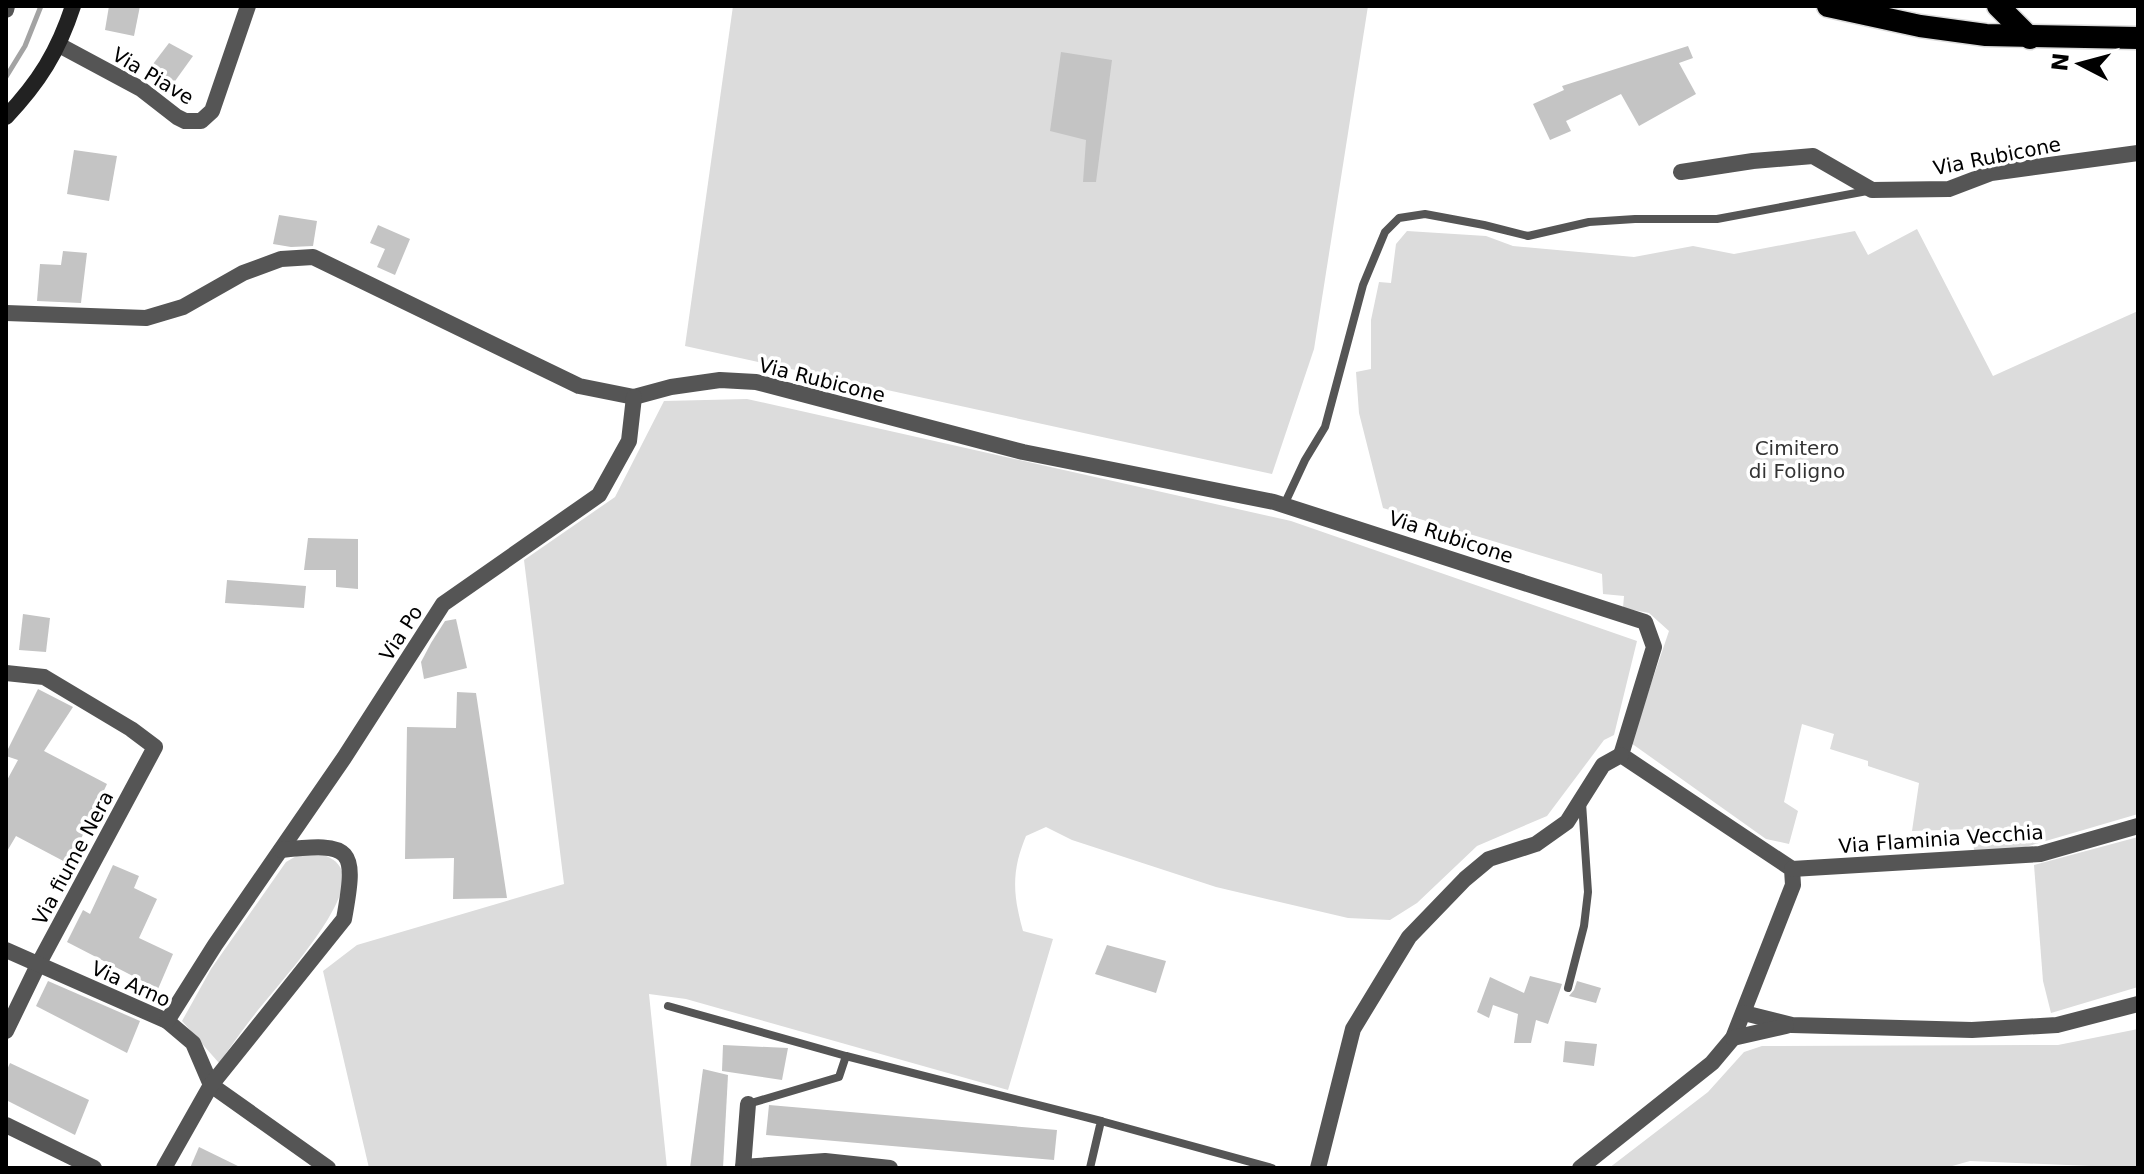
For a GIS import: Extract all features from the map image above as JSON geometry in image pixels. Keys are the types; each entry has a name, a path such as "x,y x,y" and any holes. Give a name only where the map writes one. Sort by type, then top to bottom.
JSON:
{"highway":[{"path":"1828,6 1953,31 2030,38 2138,38"},
{"path":"1871,16 1896,6"},
{"path":"2000,8 2030,38"}],"main road":[{"path":"6,117 32,89 59,45 73,6"}],"street":[{"name":"Via Piave","path":"59,45 141,89 177,117 185,121 201,121 212,111 248,6"},
{"name":"Via Rubicone","path":"1872,190 1949,189 1991,173 2138,153"},
{"path":"1681,172 1813,156 1872,190"},
{"name":"Via Rubicone","path":"6,313 146,318 183,307 243,273 281,259 313,257 579,386 634,397 671,387 720,380 756,382 1023,452 1284,505 1645,622 1654,647 1621,755"},
{"name":"Via Po","path":"167,1021 215,945 344,758 443,604 599,495 629,441 634,397"},
{"name":"Via fiume Nera","path":"6,673 44,677 131,729 155,747 6,1031"},
{"path":"1318,1168 1353,1029 1409,937 1465,879 1489,859 1536,844 1567,822 1603,765 1621,755 1792,869 1793,885 1733,1038 1712,1063 1580,1168"},
{"name":"Via Flaminia Vecchia","path":"1792,869 2040,854 2138,826"},
{"path":"164,1168 211,1085 344,919 350,886 348,859 341,850 326,846 281,850"},
{"name":"Via Arno","path":"6,950 167,1021 193,1043 211,1085"},
{"path":"1744,1013 1792,1025 1972,1030 2057,1025 2138,1004"},
{"path":"1733,1038 1792,1025"},
{"path":"211,1085 328,1168"},
{"path":"748,1104 743,1168 825,1161 890,1168"},
{"path":"6,1125 94,1168"}],"lane":[{"path":"1284,505 1325,427 1363,285 1385,232 1399,218 1425,214 1528,236 1589,222 1717,219 1872,190"},
{"path":"1568,988 1584,926 1588,892 1582,798"},
{"path":"668,1006 1272,1168"},
{"path":"748,1104 839,1077 846,1056"},
{"path":"1090,1168 1101,1121"}],"green space":[{"path":"733,6 1368,6 1314,349 1272,474 685,346"},
{"name":"Cimitero di Foligno","path":"1917,229 1993,376 2138,311 2138,814 2015,850 1975,854 1970,829 1912,831 1919,783 1830,749 1834,734 1802,724 1784,802 1798,811 1789,844 1766,839 1631,743 1669,631 1649,613 1623,608 1624,596 1603,594 1602,574 1383,508 1359,413 1356,372 1371,369 1371,320 1379,282 1391,283 1396,244 1407,231 1486,236 1513,246 1634,257 1693,246 1734,254 1855,231 1868,255"},
{"path":"747,399 1291,521 1637,641 1614,735 1604,740 1547,816 1477,846 1417,903 1390,920 1348,918 1216,887 1072,840 1046,827 1026,836 1015,884 1023,931 1053,939 1008,1090 686,999 649,994 667,1168 369,1168 323,971 357,945 564,884 524,560 615,497 664,401"},
{"path":"2138,837 2138,987 2051,1013 2043,981 2034,865"},
{"path":"305,851 323,855 338,864 343,875 341,891 333,910 306,952 219,1063 182,1021 211,969 286,862"},
{"path":"2138,1029 2138,1168 1970,1161 1945,1168 1609,1168 1708,1092 1744,1052 1762,1046 2058,1045"}],"building":[{"path":"109,6 140,6 134,36 105,30"},
{"path":"169,43 193,56 170,88 150,68"},
{"path":"1688,46 1693,58 1679,63 1696,94 1639,126 1621,94 1566,121 1571,131 1550,140 1533,104 1564,90 1562,86"},
{"path":"1061,52 1112,60 1096,182 1083,182 1086,140 1050,131"},
{"path":"74,150 117,156 109,201 67,194"},
{"path":"279,215 317,221 313,246 273,244"},
{"path":"378,225 410,239 395,275 377,267 385,249 370,243"},
{"path":"63,251 87,253 81,303 37,301 40,264 61,265"},
{"path":"308,538 358,539 358,589 336,587 336,570 304,570"},
{"path":"227,580 306,586 304,608 225,603"},
{"path":"23,614 50,618 46,652 19,650"},
{"path":"456,619 467,668 424,679 421,662 431,643 445,621"},
{"path":"38,689 73,707 44,751 107,784 69,864 16,836 6,853 6,782 18,760 6,756 6,753"},
{"path":"457,692 476,693 507,898 453,899 454,858 405,859 407,727 456,728"},
{"path":"113,865 139,876 134,888 157,899 139,938 173,954 158,989 67,942 83,910 90,914"},
{"path":"1107,945 1166,961 1156,993 1095,974"},
{"path":"1530,976 1562,984 1548,1024 1536,1020 1531,1043 1514,1043 1518,1014 1493,1005 1489,1018 1477,1012 1490,977 1524,993"},
{"path":"48,981 140,1021 127,1053 36,1006"},
{"path":"1577,981 1601,988 1596,1003 1569,996"},
{"path":"1565,1041 1597,1044 1594,1066 1563,1062"},
{"path":"723,1045 788,1048 782,1080 722,1071"},
{"path":"10,1063 89,1100 75,1135 6,1100 6,1072"},
{"path":"703,1069 728,1075 723,1168 690,1168"},
{"path":"769,1105 1057,1130 1054,1160 766,1135"},
{"path":"199,1147 242,1168 190,1168"}],"waterway":[{"path":"6,77 25,46 41,6"}]}
